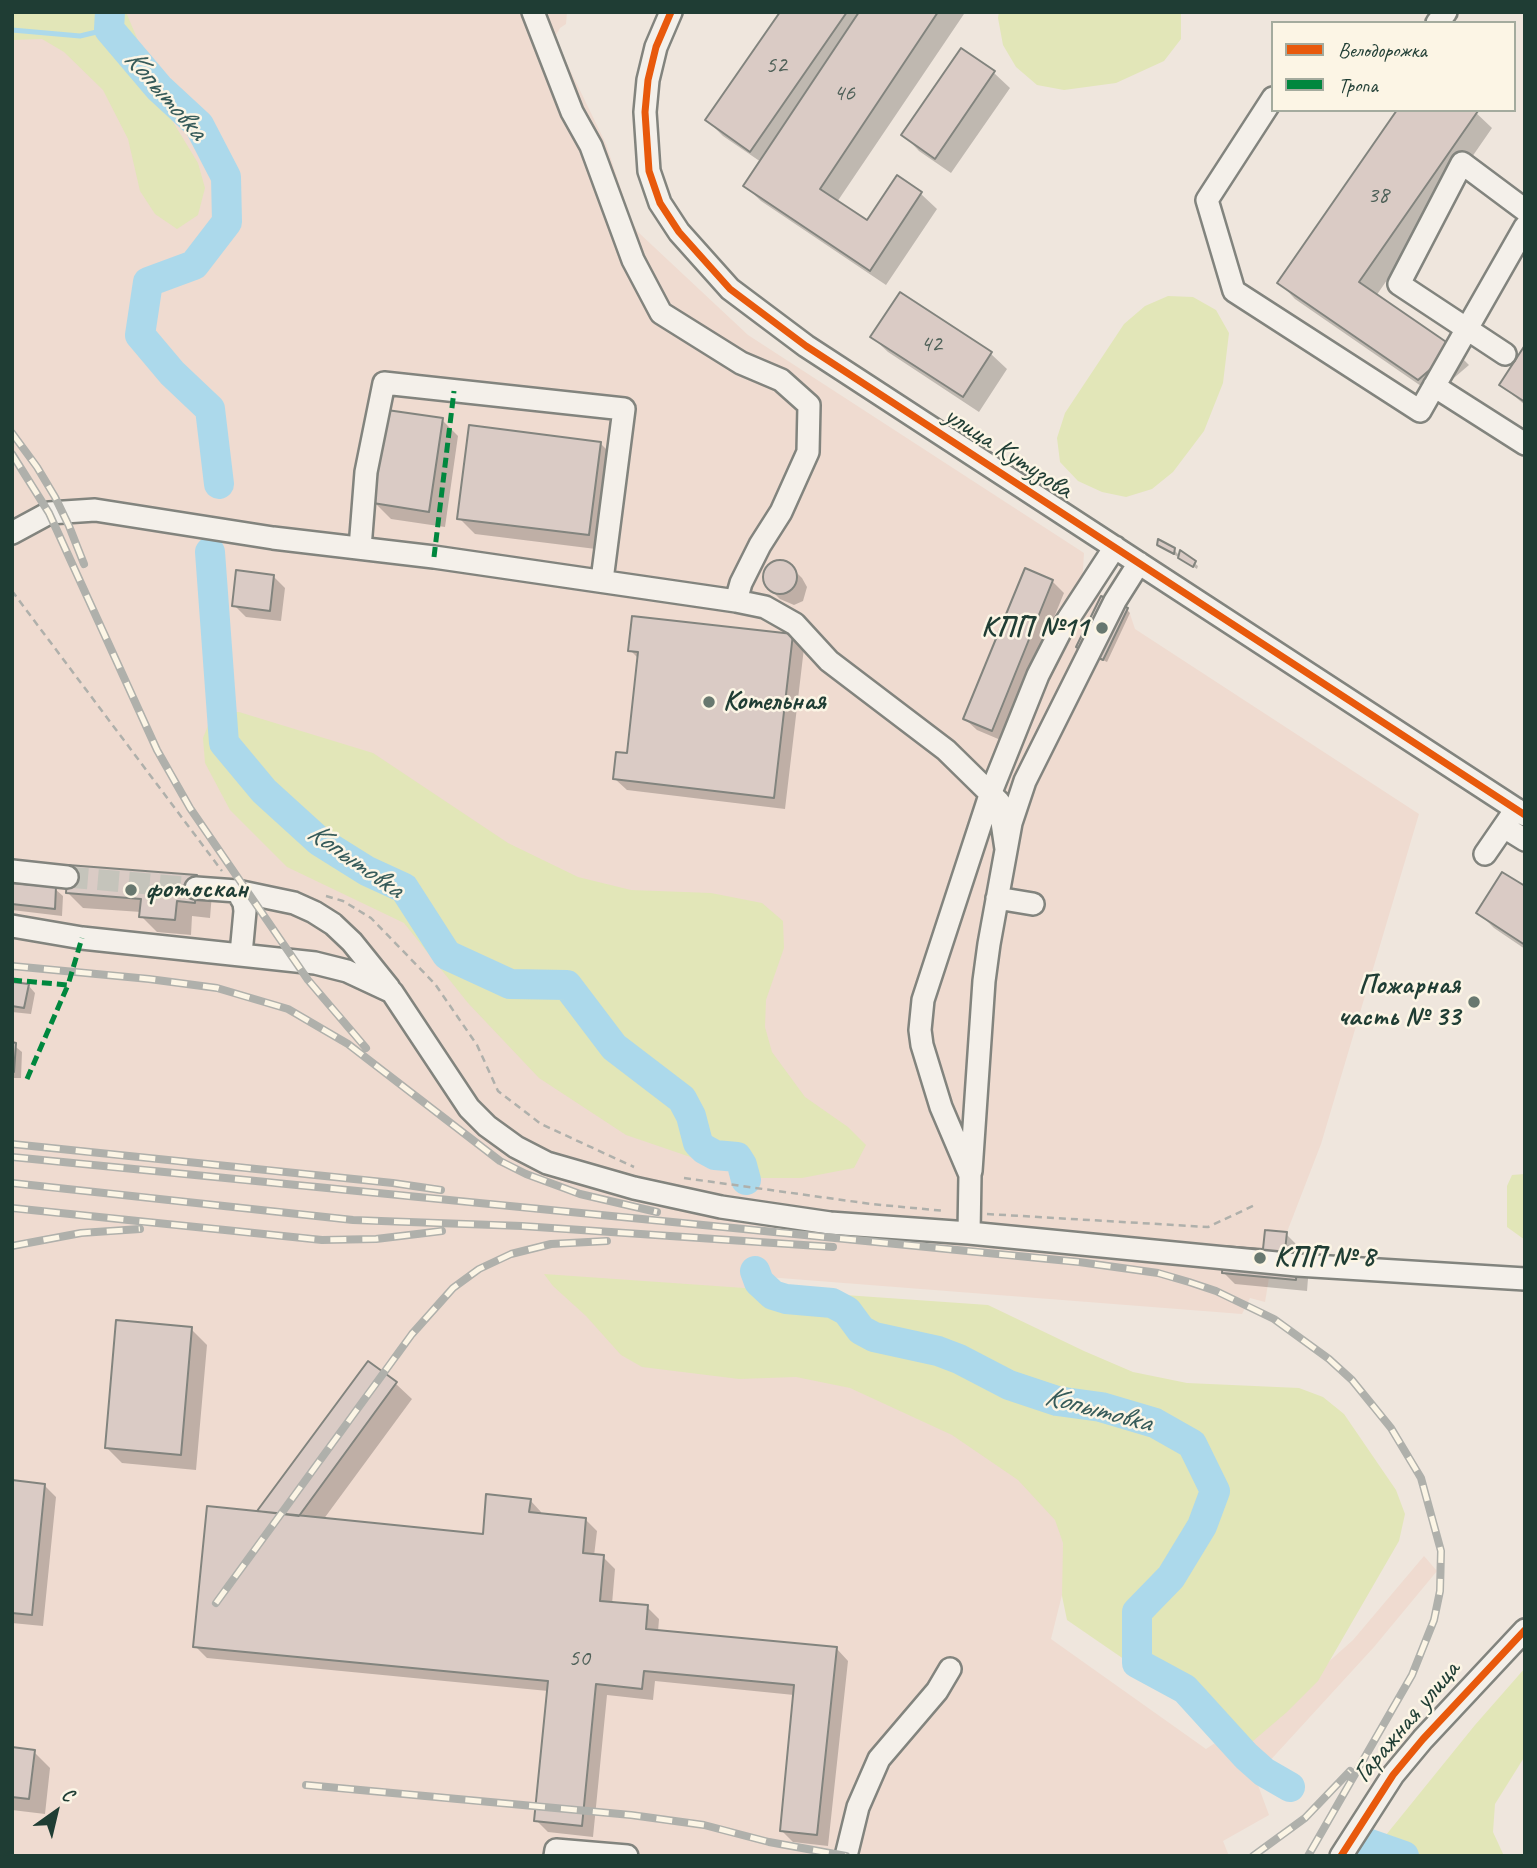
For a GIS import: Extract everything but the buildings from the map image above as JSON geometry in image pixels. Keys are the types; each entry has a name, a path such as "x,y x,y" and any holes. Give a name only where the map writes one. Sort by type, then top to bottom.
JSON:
{"street":[{"path":"533,12 572,112 591,146 633,260 661,313 741,363 781,380 809,405 808,452 781,512 741,583 736,601"},
{"name":"улица Кутузова","path":"671,12 656,47 648,80 645,112 649,171 660,203 679,232 740,298 806,346 1521,812"},
{"path":"1271,101 1207,200 1234,291 1419,411 1525,227"},
{"path":"1505,354 1399,284 1462,163 1525,210"},
{"path":"360,548 366,472 384,383 624,409 602,580"},
{"path":"1434,386 1525,444"},
{"path":"12,533 49,513 95,510 273,538 602,580 765,607 795,624 829,661 946,750 991,792 999,802 1002,813 1006,849"},
{"path":"970,1175 941,1107 922,1045 921,1007 991,792 1038,675 1052,646 1115,547"},
{"path":"969,1223 984,981 1011,823 1025,781 1115,601 1139,563"},
{"path":"968,860 1025,781"},
{"path":"1485,854 1504,827 1521,812"},
{"path":"1504,827 1525,840"},
{"path":"12,871 67,877"},
{"path":"196,888 237,891 294,903 333,924 352,942 392,992 469,1108 487,1126 516,1147 547,1163 634,1188 721,1207 830,1223 969,1223 1297,1265 1525,1279"},
{"path":"237,891 245,911 241,954"},
{"path":"997,898 1033,904"},
{"path":"12,926 82,938 331,965 392,992"},
{"name":"Гаражная улица","path":"1341,1856 1401,1766 1525,1630"},
{"path":"846,1856 858,1807 879,1759 930,1700 950,1669"},
{"path":"555,1856 556,1850 627,1856"}],"path":[{"path":"12,591 237,891"},
{"path":"321,894 343,901 371,918 435,984 477,1045 498,1091 541,1125 636,1168"},
{"path":"672,1177 871,1204 969,1223 1208,1227 1255,1205"}],"shaded area":[{"path":"12,12 567,12 566,24 556,35 557,43 606,144 632,222 638,232 748,335 1084,553 1082,585 1128,608 1135,629 1419,814 1321,1144 1287,1232 1285,1251 1298,1252 1296,1280 1269,1278 1265,1302 1250,1298 1242,1314 767,1277 1092,1474 1051,1639 1206,1749 1305,1683 1353,1640 1424,1556 1437,1571 1374,1647 1255,1777 1269,1815 1223,1841 1229,1856 12,1856"}],"green space":[{"path":"12,12 126,12 170,117 198,163 205,188 198,215 177,229 155,214 140,191 128,139 103,90 64,52 42,39 12,40"},
{"path":"999,12 1181,12 1181,39 1164,61 1116,83 1064,90 1037,85 1016,67 1003,45"},
{"path":"1168,296 1193,297 1216,310 1229,333 1223,383 1204,431 1173,472 1152,489 1126,497 1102,492 1078,481 1060,462 1057,438 1065,413 1124,324 1145,306"},
{"path":"239,712 373,753 508,843 578,877 631,890 711,893 762,903 783,921 784,948 766,1000 765,1027 772,1052 805,1097 848,1127 866,1145 854,1168 802,1178 752,1178 626,1135 539,1078 468,1003 404,923 287,867 230,810 205,763 203,738 213,713"},
{"path":"1525,1174 1525,1240 1507,1227 1507,1186 1512,1175"},
{"path":"544,1274 988,1305 1133,1372 1187,1383 1299,1388 1323,1397 1344,1414 1396,1490 1405,1514 1399,1541 1318,1681 1253,1741 1233,1750 1179,1697 1067,1620 1062,1596 1063,1543 1055,1520 1018,1480 952,1435 850,1388 796,1377 739,1379 642,1367 621,1355"},
{"path":"1525,1668 1525,1756 1495,1804 1493,1832 1504,1856 1369,1856 1475,1725"}],"waterway":[{"name":"Копытовка","path":"110,12 109,29 159,88 199,125 226,177 227,222 194,265 148,282 140,335 172,373 210,409 219,484"},
{"path":"12,30 80,36 109,29"},
{"name":"Копытовка","path":"210,552 224,743 264,791 319,841 367,871 404,888 447,955 510,984 567,985 614,1047 682,1099 691,1116 698,1143 715,1155 737,1157 746,1180"},
{"name":"Копытовка","path":"755,1271 759,1282 773,1295 786,1299 832,1303 847,1311 861,1330 874,1337 938,1351 1009,1385 1057,1401 1101,1407 1155,1423 1192,1444 1215,1491 1202,1526 1171,1577 1137,1612 1137,1663 1185,1689 1246,1756 1264,1772 1290,1787"},
{"name":"Копытовка","path":"1364,1842 1404,1856"}],"tunnel":[{"path":"67,877 196,888"}],"railway":[{"path":"12,433 55,497 84,564"},
{"path":"12,454 49,513 157,750 190,808 308,980 366,1048"},
{"path":"12,966 217,988 288,1009 348,1044 500,1161 526,1174 580,1194 657,1212"},
{"path":"12,1144 441,1190"},
{"path":"12,1157 1079,1262 1158,1273 1189,1282 1216,1291 1274,1319 1329,1359 1352,1380 1391,1428 1421,1478 1441,1551 1440,1591 1434,1620 1412,1675 1308,1856"},
{"path":"12,1183 353,1220 522,1226 833,1247"},
{"path":"12,1208 322,1240 376,1239 442,1231"},
{"path":"12,1246 81,1233 140,1229"},
{"path":"216,1603 412,1334 453,1288 479,1269 511,1254 551,1244 607,1241"},
{"path":"1253,1856 1305,1818 1350,1771"},
{"path":"306,1785 631,1815 704,1825 769,1842 846,1856"}],"marked path":[{"path":"434,557 454,391"},
{"path":"12,980 68,985 82,938"},
{"path":"27,1079 68,985"}],"cycle path":[{"path":"671,12 656,47 648,80 645,112 649,171 660,203 679,232 730,289 806,346 1525,815"},
{"path":"1341,1856 1393,1775 1525,1630"}],"place":[{"name":"КПП №11","path":"1102,628"},
{"name":"Котельная","path":"709,702"},
{"name":"фотоскан","path":"131,890"},
{"name":"Пожарная часть № 33","path":"1474,1002"},
{"name":"КПП № 8","path":"1260,1258"}]}
